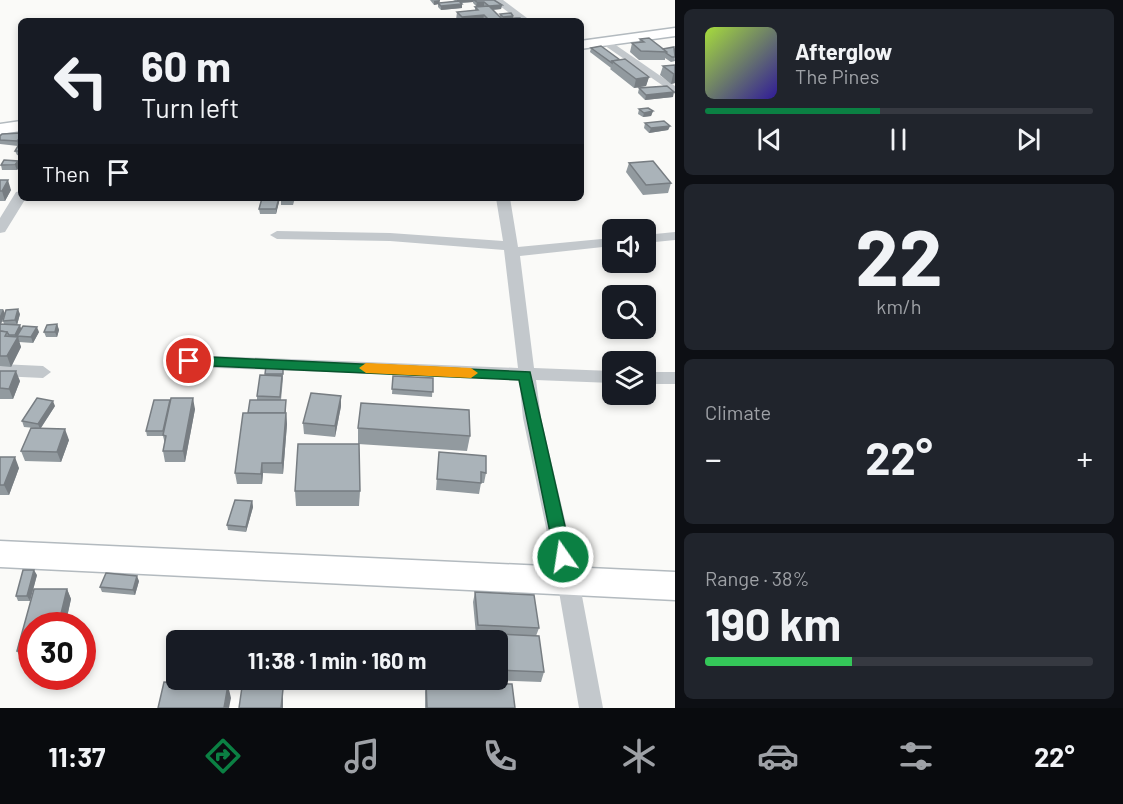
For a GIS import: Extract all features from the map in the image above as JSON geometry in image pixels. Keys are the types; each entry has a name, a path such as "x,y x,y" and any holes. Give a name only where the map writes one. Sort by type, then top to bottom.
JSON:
{"street":[{"path":"497,0 522,18"},
{"path":"584,44 675,32"},
{"path":"604,41 675,91"},
{"path":"0,129 18,126"},
{"path":"0,229 18,200"},
{"path":"504,201 512,249 525,375 532,418 568,580 591,708"},
{"path":"277,235 390,237 512,249 602,243"},
{"path":"656,238 675,236"},
{"path":"189,361 602,377"},
{"path":"0,370 43,372"},
{"path":"656,378 675,378"},
{"path":"0,554 675,586"}],"building":[{"path":"474,0 494,0 502,5 489,6 484,2"},
{"path":"459,1 462,4 441,6 438,3"},
{"path":"489,6 501,18 487,18 484,15 462,17 457,12 478,10 475,7"},
{"path":"511,13 513,16 503,17 500,14"},
{"path":"649,38 667,52 641,51 632,43 644,42 640,39"},
{"path":"601,46 620,60 612,61 612,63 591,48"},
{"path":"674,47 675,57 663,49"},
{"path":"625,59 649,77 636,79 612,61"},
{"path":"675,65 675,75 663,66"},
{"path":"667,86 674,92 646,95 639,88"},
{"path":"648,108 653,111 644,113 639,109"},
{"path":"664,121 670,126 651,128 645,123"},
{"path":"18,133 18,140 0,140 2,134"},
{"path":"4,160 18,161 15,165 1,165"},
{"path":"653,161 671,183 646,185 629,163"},
{"path":"0,180 8,180 2,191 0,191"},
{"path":"261,201 278,201 276,209 259,209"},
{"path":"18,309 15,320 3,321 6,310"},
{"path":"0,324 20,325 15,335 9,335 7,332 0,331"},
{"path":"57,324 55,332 44,332 47,325"},
{"path":"23,326 37,327 31,337 17,336"},
{"path":"0,331 7,332 5,336 18,337 7,356 0,356"},
{"path":"266,366 283,366 283,374 265,374"},
{"path":"0,371 16,371 9,389 0,388"},
{"path":"260,375 282,376 280,397 257,396"},
{"path":"393,376 433,378 433,392 392,389"},
{"path":"311,393 341,396 335,426 303,423"},
{"path":"37,398 53,401 38,424 22,421"},
{"path":"171,398 193,398 183,451 163,451 166,436 163,435"},
{"path":"154,400 170,400 163,431 146,431"},
{"path":"250,400 286,400 285,413 248,413"},
{"path":"361,403 469,410 470,436 358,428"},
{"path":"243,413 286,413 282,463 262,463 261,474 235,473"},
{"path":"31,428 65,429 57,452 21,451"},
{"path":"298,444 359,444 360,491 295,491"},
{"path":"439,452 486,456 486,473 481,472 481,483 437,479"},
{"path":"0,457 15,457 4,485 0,485"},
{"path":"235,500 252,501 246,527 227,525"},
{"path":"23,570 34,570 27,596 16,596"},
{"path":"106,573 137,576 133,590 100,587"},
{"path":"34,589 67,589 61,612 28,612"},
{"path":"475,592 534,595 539,628 478,625"},
{"path":"508,634 539,636 544,672 508,670"},
{"path":"164,682 166,682 166,690 227,690 224,708 158,708"},
{"path":"508,684 512,684 515,708 427,708 426,690 508,690"},
{"path":"242,690 283,690 281,708 239,708"}],"slow traffic":[{"path":"366,368 471,373"}],"route":[{"path":"189,361 525,375 532,418 563,557"}]}
